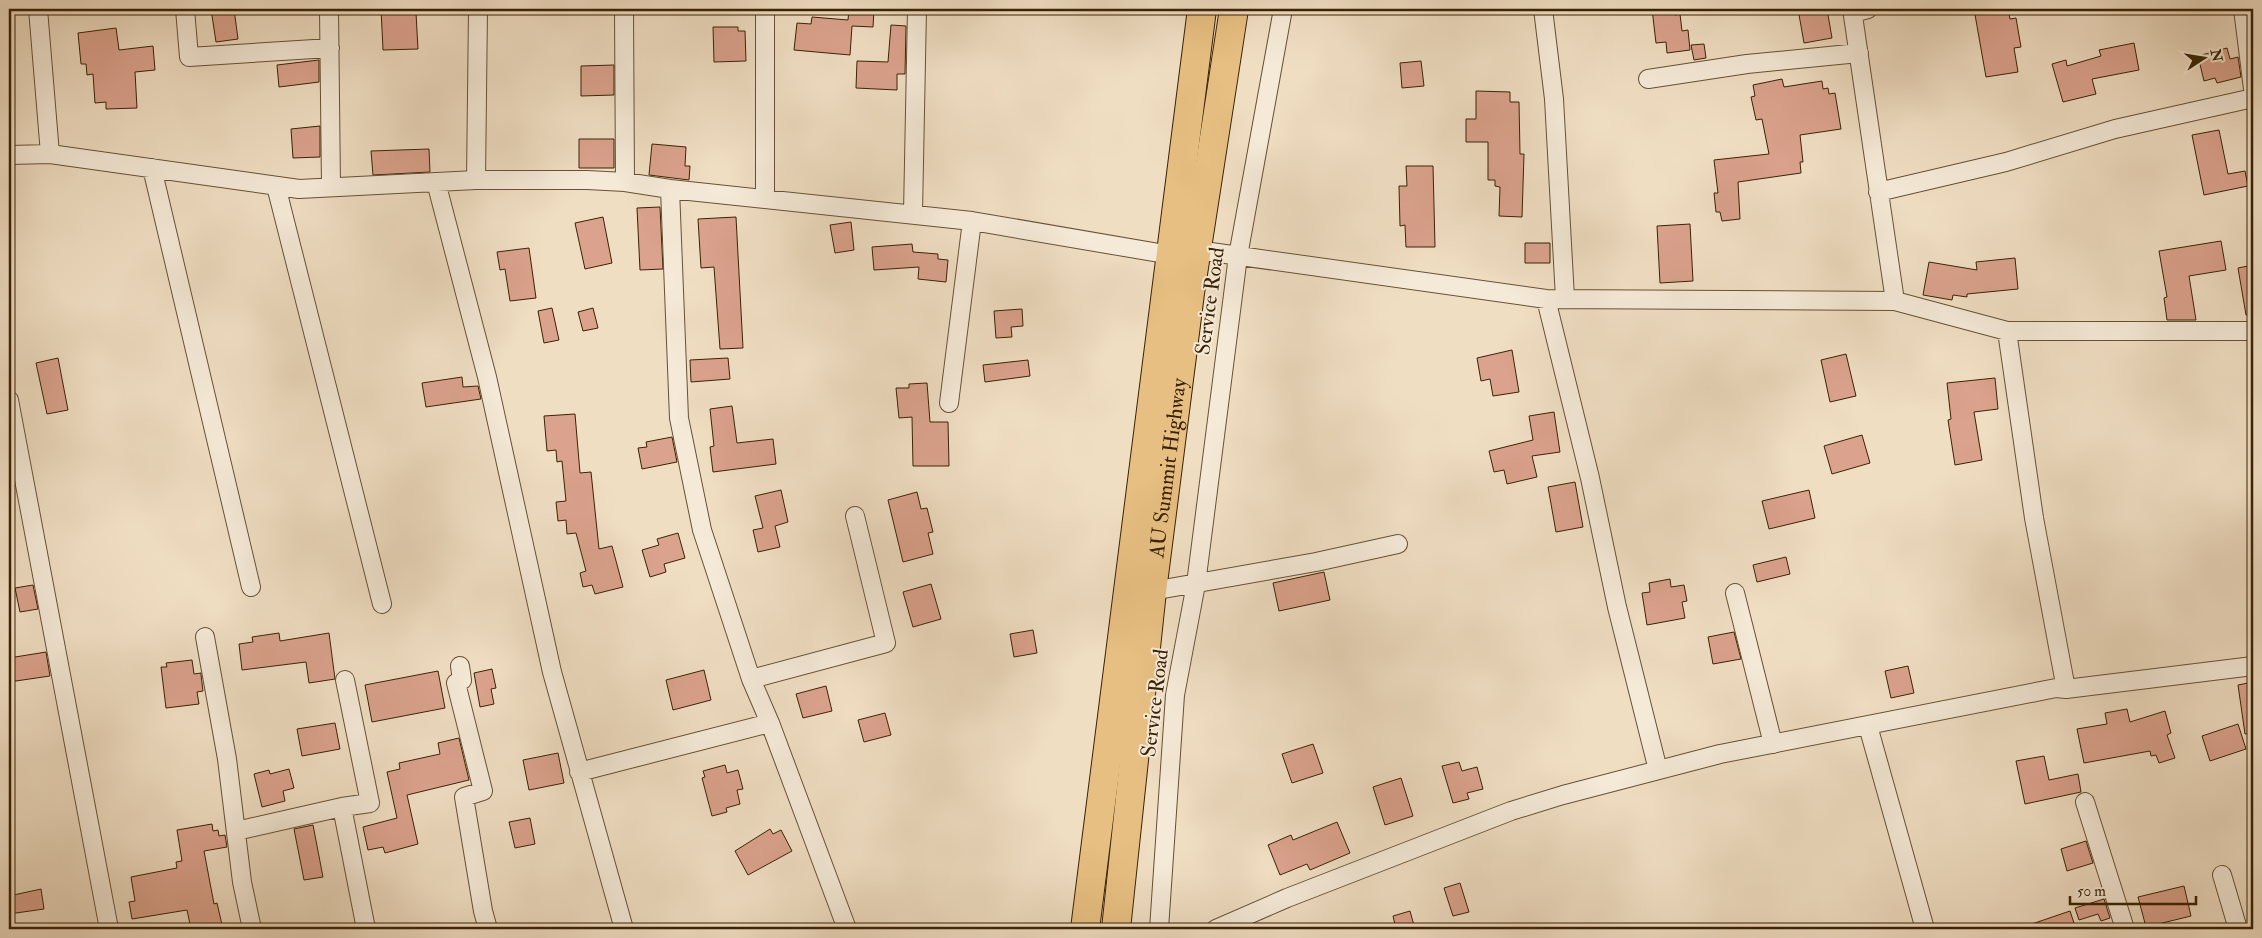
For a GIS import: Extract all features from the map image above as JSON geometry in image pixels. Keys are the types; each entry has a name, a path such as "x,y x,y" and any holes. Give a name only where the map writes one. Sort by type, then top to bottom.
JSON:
{"main road":[{"name":"AU Summit Highway","path":"1116,929 1152,591 1184,252 1202,9"},
{"name":"AU Summit Highway","path":"1085,929 1184,252 1234,9"}],"street":[{"path":"38,9 50,154"},
{"path":"185,9 189,57 330,48"},
{"path":"329,9 331,187"},
{"path":"476,180 478,9"},
{"path":"624,9 625,182"},
{"path":"765,9 766,197"},
{"path":"913,213 917,9"},
{"name":"Service Road","path":"1159,929 1175,695 1196,584 1238,256 1283,9"},
{"path":"1543,9 1554,99 1565,298"},
{"path":"2243,9 2253,90"},
{"path":"1858,10 1859,53 1895,301"},
{"path":"1648,79 1747,64 1859,53"},
{"path":"1878,192 2006,162 2115,129 2253,98"},
{"path":"9,154 50,154 299,189 476,180 625,182 670,189 913,213 1184,252 1238,256 1546,299 1734,302 1895,301 2007,332 2253,331"},
{"path":"152,168 251,587"},
{"path":"436,182 487,377 552,672 624,929"},
{"path":"276,186 382,604"},
{"path":"670,189 679,418 702,530 752,679 847,929"},
{"path":"949,403 972,221"},
{"path":"1546,299 1590,478 1616,607 1658,770"},
{"path":"2007,332 2034,518 2066,690"},
{"path":"9,400 109,929"},
{"path":"752,679 886,643 855,516"},
{"path":"1152,591 1398,544"},
{"path":"1735,593 1774,744"},
{"path":"205,637 227,759 242,882 252,929"},
{"path":"460,666 462,680 456,683 483,791 464,797 482,911 488,929"},
{"path":"1216,929 1287,898 1511,811 1658,770 1774,744 2056,688 2066,690 2253,666"},
{"path":"236,831 342,807 370,803 345,680"},
{"path":"580,772 770,723"},
{"path":"1868,726 1925,929"},
{"path":"2085,802 2125,929"},
{"path":"342,807 366,929"},
{"path":"2222,875 2238,929"}],"building":[{"path":"211,9 234,9 238,39 216,42"},
{"path":"381,9 407,9 407,13 416,13 418,49 383,50"},
{"path":"849,9 874,9 873,27 852,26 850,55 794,50 797,23 811,24 812,17 848,20"},
{"path":"1652,9 1674,9 1675,15 1680,14 1682,31 1688,30 1690,50 1667,53 1666,42 1656,43"},
{"path":"1798,9 1827,9 1832,38 1804,43"},
{"path":"1974,9 2008,9 2010,19 2016,18 2021,47 2014,48 2018,72 1986,77"},
{"path":"891,25 906,26 905,74 897,74 897,90 856,88 857,61 888,62"},
{"path":"713,27 738,27 738,31 745,31 746,61 714,62"},
{"path":"116,28 119,50 153,46 155,70 135,72 137,108 106,109 106,102 95,103 93,74 87,75 86,64 81,64 78,33"},
{"path":"2134,43 2139,70 2092,79 2096,94 2063,102 2052,64 2066,60 2067,66 2101,56 2099,50"},
{"path":"1704,44 1706,58 1694,60 1691,45"},
{"path":"2227,48 2230,59 2238,57 2241,77 2217,83 2215,78 2204,81 2198,56"},
{"path":"319,60 319,82 279,87 277,65"},
{"path":"1421,61 1424,86 1402,88 1400,63"},
{"path":"614,65 614,95 581,96 581,66"},
{"path":"1782,79 1784,87 1822,81 1823,89 1828,88 1829,94 1835,93 1841,129 1800,135 1803,162 1800,162 1801,173 1738,182 1740,219 1722,221 1720,212 1716,212 1714,193 1718,193 1714,160 1769,154 1762,119 1756,120 1751,97 1755,96 1753,85"},
{"path":"1476,91 1510,92 1510,102 1519,102 1520,154 1524,154 1522,217 1499,216 1500,187 1495,186 1495,180 1488,180 1488,142 1466,142 1466,119 1476,119"},
{"path":"320,126 320,157 293,158 291,129"},
{"path":"2219,130 2228,174 2245,171 2248,186 2204,195 2192,135"},
{"path":"579,139 614,139 614,168 579,168"},
{"path":"652,144 686,147 685,166 690,166 689,180 649,175"},
{"path":"429,149 430,172 373,175 371,151"},
{"path":"1406,166 1433,166 1435,247 1406,247 1405,225 1400,226 1399,186 1407,186"},
{"path":"660,207 663,269 640,270 637,208"},
{"path":"603,217 612,263 585,269 575,223"},
{"path":"736,217 743,348 720,349 714,267 701,268 698,219"},
{"path":"851,222 854,250 835,253 830,225"},
{"path":"1690,224 1693,281 1660,283 1657,226"},
{"path":"2221,241 2226,270 2189,276 2196,320 2167,320 2164,298 2167,297 2159,251"},
{"path":"1525,243 1550,243 1550,263 1525,263"},
{"path":"912,244 913,252 938,254 938,259 948,260 946,282 918,279 919,267 874,270 872,247"},
{"path":"529,248 536,298 510,301 505,269 500,270 497,252"},
{"path":"2015,258 2018,289 1967,294 1967,297 1953,295 1952,300 1923,295 1929,262 1977,270 1976,262"},
{"path":"2253,265 2253,314 2246,315 2238,268"},
{"path":"552,308 559,340 544,343 538,311"},
{"path":"593,308 598,328 583,331 578,312"},
{"path":"1022,309 1023,326 1011,327 1012,337 996,338 994,311"},
{"path":"1512,350 1519,392 1493,396 1490,379 1481,381 1477,358"},
{"path":"1846,354 1856,396 1830,402 1821,360"},
{"path":"58,358 68,410 47,414 36,363"},
{"path":"728,358 730,379 691,382 690,360"},
{"path":"1028,360 1030,376 985,382 983,365"},
{"path":"462,377 463,387 478,386 481,399 426,407 422,383"},
{"path":"1995,378 1998,409 1974,412 1982,460 1955,465 1948,420 1951,419 1947,383"},
{"path":"927,383 930,422 948,422 949,466 913,466 912,417 899,418 896,388 909,388 909,384"},
{"path":"732,406 737,443 773,439 776,464 713,472 710,447 714,446 710,409"},
{"path":"1554,412 1560,452 1532,456 1537,477 1507,484 1504,470 1494,472 1489,451 1533,440 1529,416"},
{"path":"575,414 580,473 591,472 599,549 612,546 623,587 595,594 592,585 583,587 580,573 586,571 576,533 567,534 566,520 558,521 556,502 566,501 562,461 557,462 556,450 547,451 544,416"},
{"path":"1862,435 1870,463 1832,474 1824,446"},
{"path":"672,437 677,462 642,469 638,448 647,447 646,442"},
{"path":"1575,482 1583,527 1556,532 1548,487"},
{"path":"781,490 788,522 775,526 780,547 758,552 753,530 763,528 755,496"},
{"path":"1809,490 1815,518 1769,529 1762,501"},
{"path":"917,492 921,509 927,508 933,532 928,533 933,554 903,562 888,500"},
{"path":"678,533 685,558 664,564 666,572 650,577 642,550 659,545 657,539"},
{"path":"1786,557 1790,574 1757,582 1753,565"},
{"path":"1324,572 1330,600 1279,611 1273,583"},
{"path":"1670,579 1671,587 1684,585 1687,601 1682,602 1685,618 1647,625 1642,593 1650,592 1649,583"},
{"path":"931,584 941,619 913,627 903,592"},
{"path":"33,585 38,609 20,612 15,588"},
{"path":"1033,630 1037,653 1014,657 1010,634"},
{"path":"1734,632 1741,659 1713,664 1708,637"},
{"path":"279,633 280,641 329,633 335,679 309,683 306,662 242,670 239,644 253,642 252,637"},
{"path":"46,652 50,676 9,682 9,658"},
{"path":"192,660 194,674 201,673 203,691 197,692 199,704 166,708 161,667 167,667 166,663"},
{"path":"1908,666 1914,693 1891,698 1885,671"},
{"path":"492,669 496,688 491,689 494,704 480,707 474,673"},
{"path":"704,670 711,700 673,710 666,680"},
{"path":"438,671 445,708 372,722 365,685"},
{"path":"2253,682 2253,733 2245,734 2238,685"},
{"path":"826,686 832,711 803,718 796,694"},
{"path":"2127,709 2130,722 2165,711 2171,733 2167,735 2175,758 2159,763 2156,755 2151,756 2150,751 2084,763 2077,729 2107,724 2105,713"},
{"path":"885,713 891,735 864,742 858,720"},
{"path":"335,723 340,749 302,756 297,729"},
{"path":"2238,724 2246,749 2210,761 2202,736"},
{"path":"459,738 469,780 407,795 418,844 385,853 383,847 368,850 363,827 397,818 387,772 400,769 399,763 440,754 438,743"},
{"path":"1313,744 1323,773 1292,783 1282,754"},
{"path":"558,753 564,783 529,790 523,760"},
{"path":"2044,756 2049,780 2078,774 2081,792 2025,804 2016,761"},
{"path":"1459,762 1462,771 1477,767 1483,789 1467,793 1469,799 1453,803 1442,766"},
{"path":"725,765 727,773 738,770 743,789 737,790 740,804 726,808 727,812 712,816 702,778 705,777 703,771"},
{"path":"289,769 294,788 283,791 285,801 262,807 254,774 269,770 270,774"},
{"path":"1401,778 1413,816 1385,825 1373,787"},
{"path":"530,818 535,844 515,848 509,822"},
{"path":"1337,822 1350,853 1310,870 1307,864 1280,875 1268,845 1291,835 1293,840"},
{"path":"212,824 213,831 218,830 219,836 225,835 227,847 204,851 214,904 217,903 223,929 191,929 187,910 132,919 129,902 135,901 131,877 177,868 176,862 182,861 177,830"},
{"path":"313,825 323,877 304,880 294,829"},
{"path":"770,829 773,834 781,830 792,851 748,875 735,851"},
{"path":"2086,841 2093,863 2067,871 2061,849"},
{"path":"1460,883 1469,912 1453,916 1444,888"},
{"path":"2184,886 2191,916 2146,927 2138,897"},
{"path":"41,889 44,909 9,914 9,896"},
{"path":"2104,899 2110,918 2101,921 2098,914 2079,920 2075,908"},
{"path":"1410,911 1415,929 1396,929 1393,916"},
{"path":"2070,911 2076,929 2024,929 2023,927"}]}
